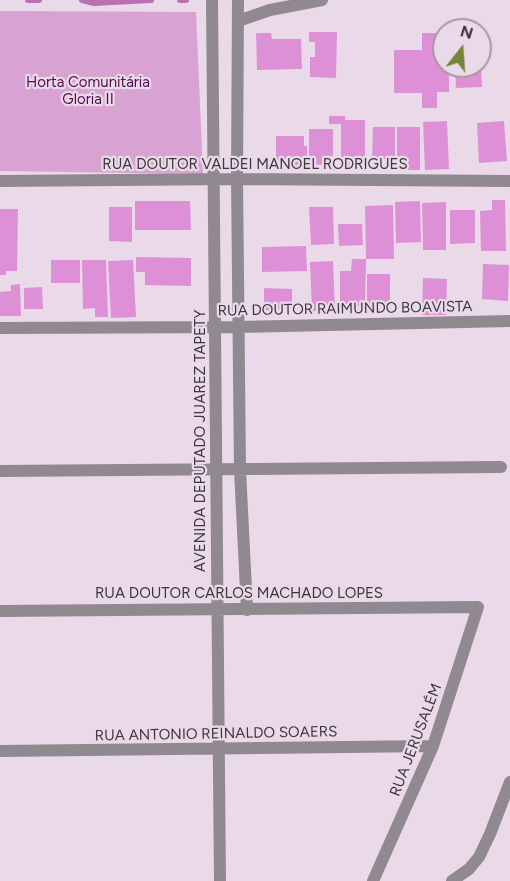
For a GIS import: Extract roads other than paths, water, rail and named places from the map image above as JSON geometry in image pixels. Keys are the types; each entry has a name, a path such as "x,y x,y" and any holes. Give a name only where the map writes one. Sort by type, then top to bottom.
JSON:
{"street":[{"name":"AVENIDA DEPUTADO JUAREZ TAPETY","path":"212,0 220,881"},
{"path":"238,0 240,470 247,610"},
{"path":"238,21 270,10 322,0"},
{"name":"RUA DOUTOR VALDEI MANOEL RODRIGUES","path":"0,181 237,179 510,181"},
{"name":"RUA DOUTOR RAIMUNDO BOAVISTA","path":"0,328 238,327 510,321"},
{"path":"0,471 501,466"},
{"name":"RUA DOUTOR CARLOS MACHADO LOPES","path":"0,611 478,607"},
{"name":"RUA JERUSALÉM","path":"373,881 433,746 478,607"},
{"name":"RUA ANTONIO REINALDO SOAERS","path":"0,751 433,746"},
{"path":"452,881 469,869 479,857 510,782"}],"waterway":[{"path":"28,0 39,0"},
{"path":"82,0 94,3 151,0"},
{"path":"180,0 186,0"}],"park label":[{"name":"Horta Comunitária Gloria II","path":"88,92"}]}
